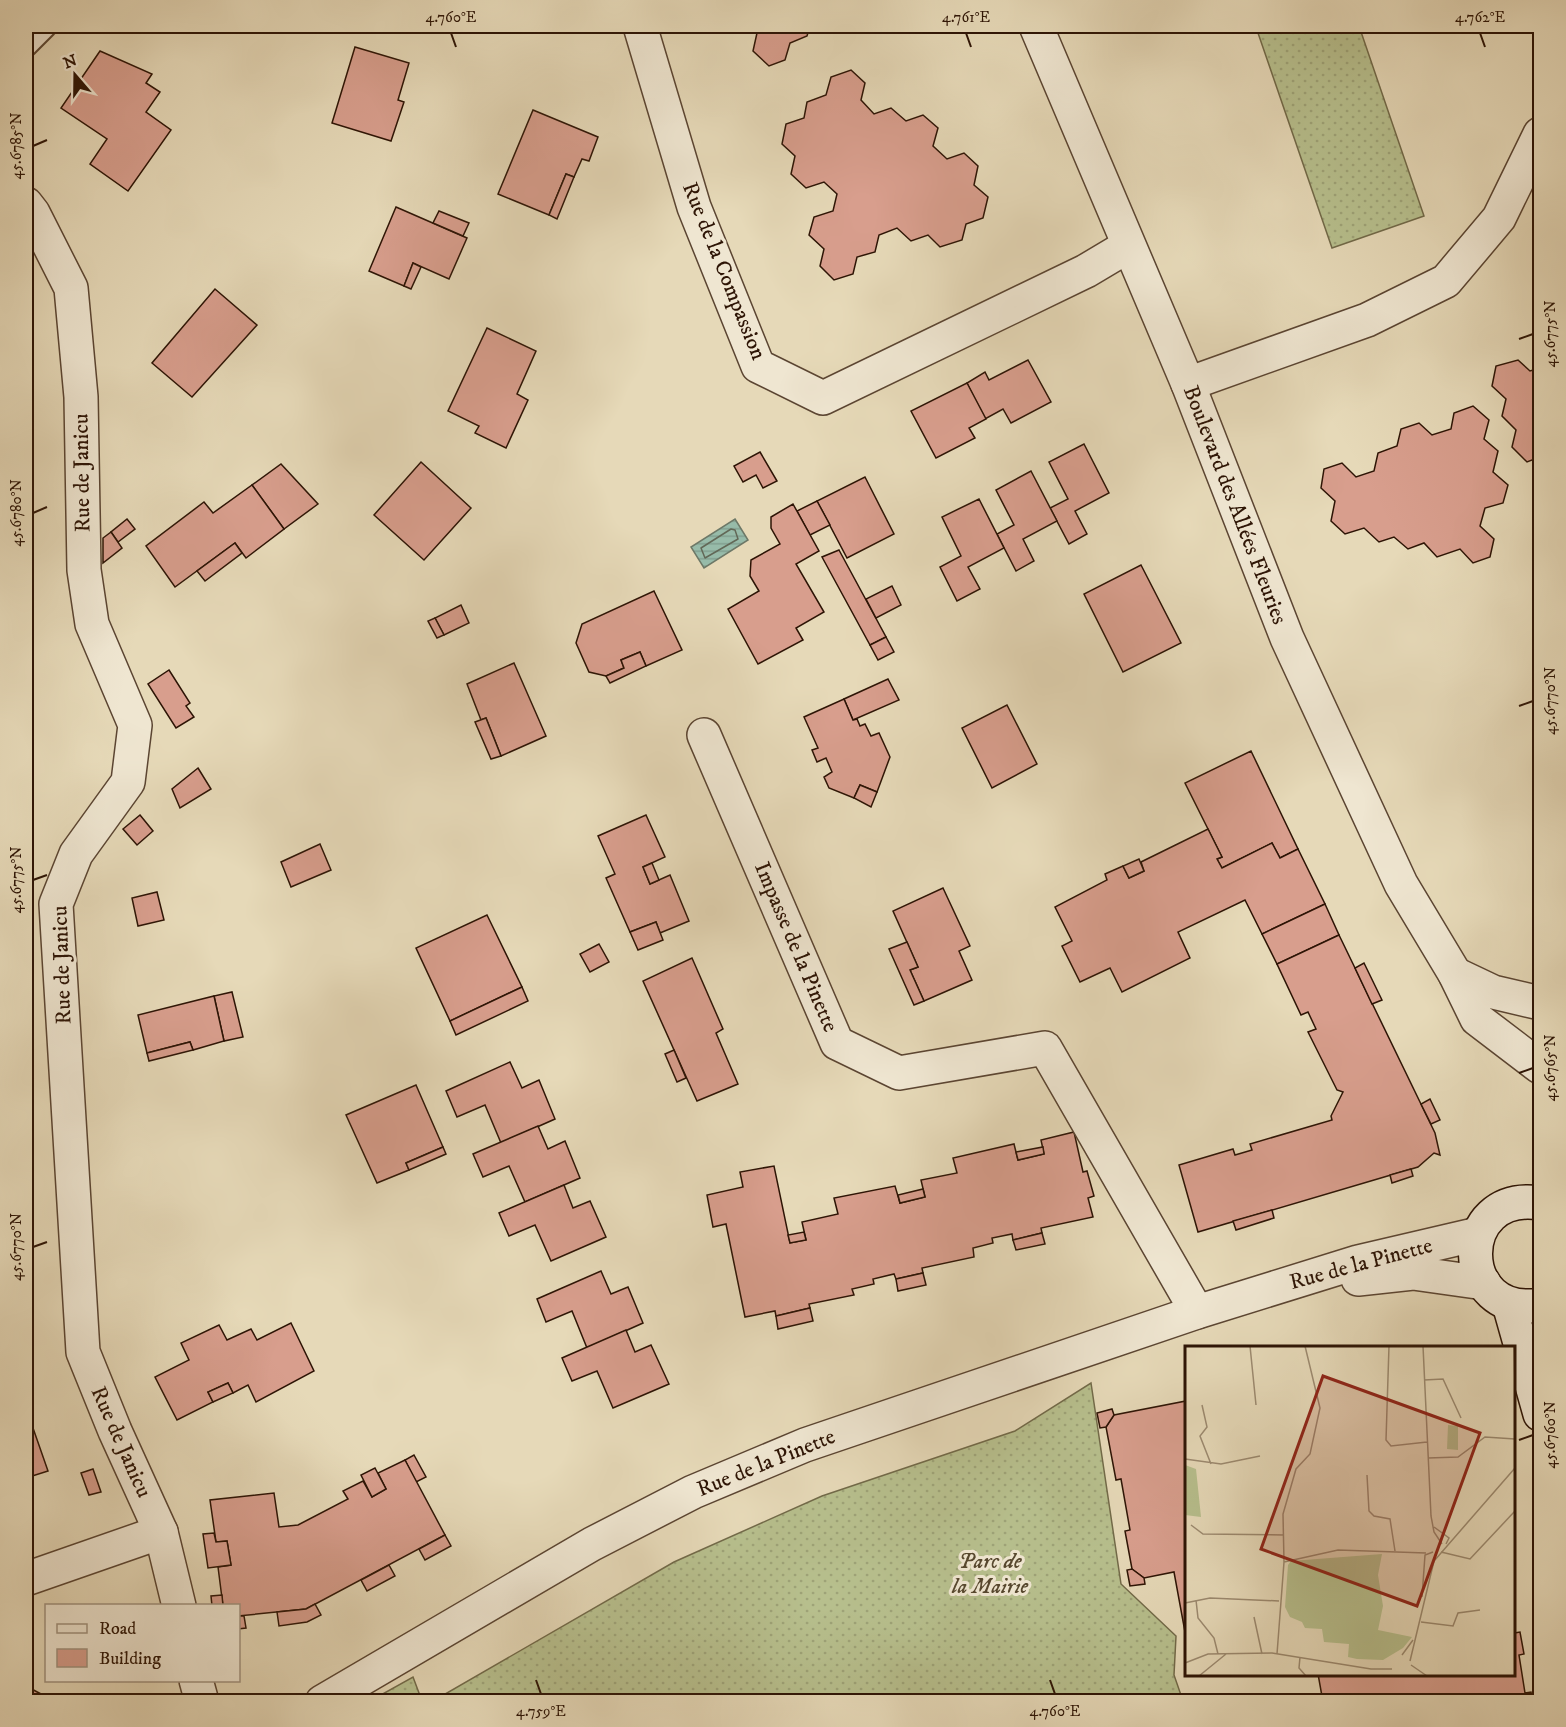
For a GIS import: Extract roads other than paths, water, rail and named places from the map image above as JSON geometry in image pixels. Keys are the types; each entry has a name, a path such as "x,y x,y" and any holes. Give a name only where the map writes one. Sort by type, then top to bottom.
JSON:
{"street":[{"name":"Rue de la Compassion","path":"640,26 694,207 758,366 823,398 1086,271 1128,246"},
{"name":"Boulevard des Allées Fleuries","path":"1036,26 1188,384 1287,639 1401,884 1455,974 1477,1019 1540,1067"},
{"path":"1188,384 1367,320 1446,281 1499,218 1540,134"},
{"name":"Rue de Janicu","path":"26,204 33,213 71,288 81,398 84,570 92,624 135,725 129,782 76,854 56,904 83,1352 115,1431 161,1532 178,1604"},
{"name":"Impasse de la Pinette","path":"704,735 837,1043 899,1073 1045,1048 1197,1312"},
{"path":"1455,974 1493,992 1540,1003"},
{"path":"1540,1202 1510,1204 1495,1213 1478,1234 1475,1259 1484,1284 1495,1296 1525,1304 1540,1414"},
{"name":"Rue de la Pinette","path":"322,1701 592,1544 693,1492 805,1445 1197,1312 1358,1262 1478,1234"},
{"name":"Rue de la Pinette","path":"1244,1298 1362,1278 1413,1273 1484,1284"},
{"path":"26,1579 161,1532"},
{"path":"197,1682 202,1701"}],"lane":[{"path":"26,45 45,26"}],"water":[{"path":"735,519 748,540 704,568 691,547"}],"park label":[{"name":"Parc de la Mairie","path":"990,1574"}]}
